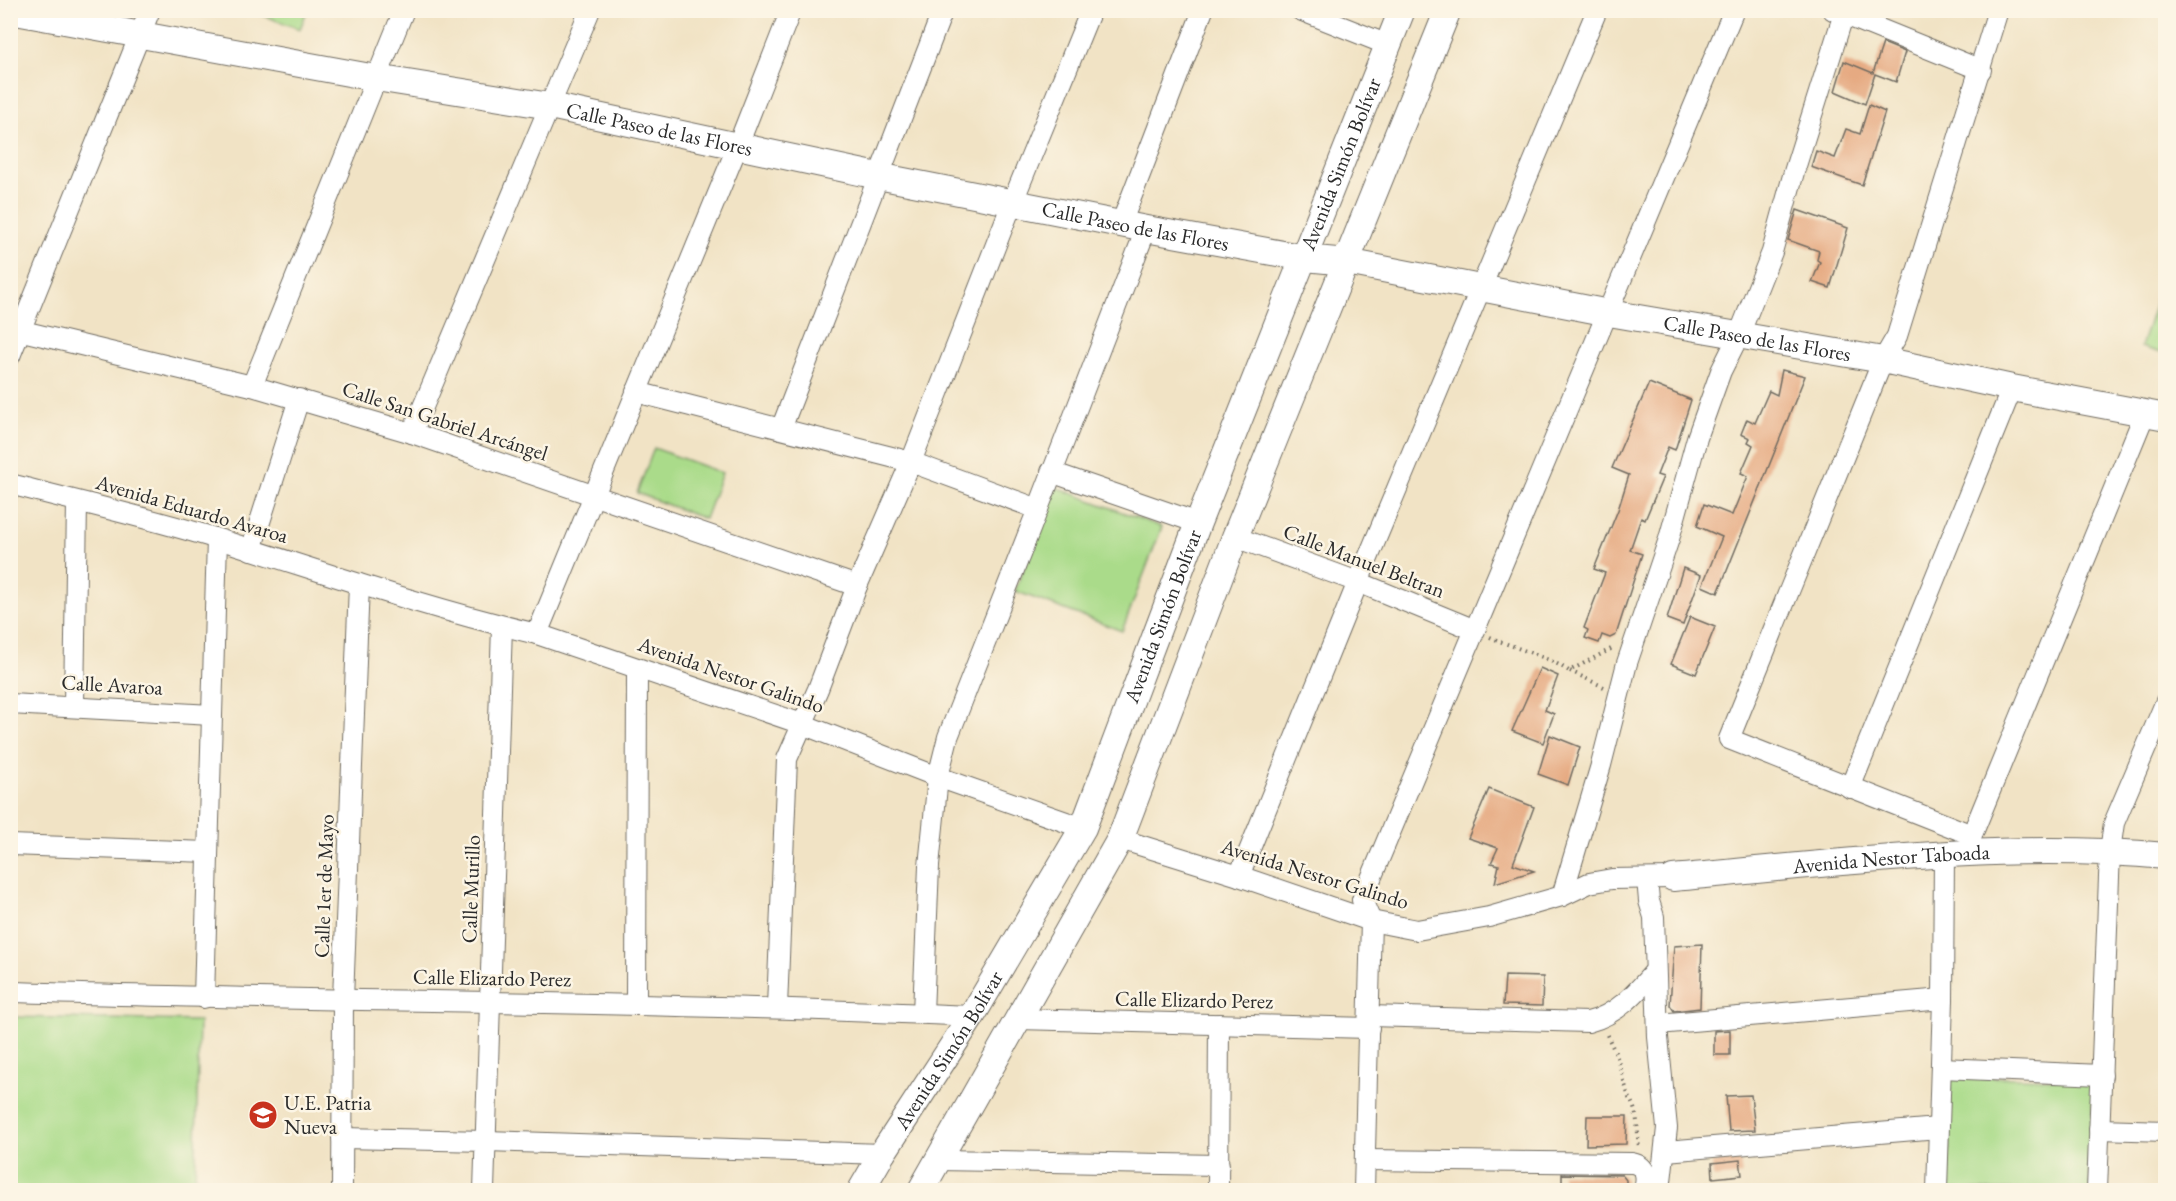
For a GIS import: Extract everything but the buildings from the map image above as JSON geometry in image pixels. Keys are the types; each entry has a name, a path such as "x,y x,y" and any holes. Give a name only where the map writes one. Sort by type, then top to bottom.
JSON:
{"street":[{"name":"Calle Paseo de las Flores","path":"10,10 376,78 550,106 878,176 1134,226 1305,258 1347,262 1609,313 1883,360 2012,388 2155,415"},
{"path":"10,356 15,329 150,10"},
{"path":"252,386 404,10"},
{"path":"412,433 590,10"},
{"path":"537,634 738,145 791,10"},
{"path":"781,429 943,10"},
{"path":"777,1007 787,759 818,689 857,586 911,462 1013,201 1091,10"},
{"path":"923,1013 929,866 938,777 948,737 1051,472 1134,226 1203,10"},
{"path":"1300,10 1388,45"},
{"name":"Avenida Simón Bolívar","path":"861,1191 882,1154 972,1016 1083,828 1198,523 1402,10"},
{"name":"Avenida Simón Bolívar","path":"921,1191 1120,838 1235,537 1448,10"},
{"path":"1239,876 1358,582 1597,10"},
{"path":"1364,1191 1371,921 1362,900 1734,10"},
{"path":"1962,847 1850,788 1729,739 1883,360 1897,336 1998,10"},
{"path":"1562,896 1601,765 1627,663 1672,529 1709,402 1772,252 1840,12 1981,70"},
{"name":"Calle San Gabriel Arcángel","path":"15,329 252,386 412,433 857,586"},
{"path":"1850,788 2012,388"},
{"path":"636,392 911,462 1038,509"},
{"path":"251,550 299,399"},
{"path":"1937,1191 1943,999 1962,847 2155,415"},
{"path":"1051,472 1198,523"},
{"name":"Avenida Eduardo Avaroa","path":"10,484 217,539 358,584"},
{"path":"74,706 77,502"},
{"name":"Calle Manuel Beltran","path":"1235,537 1358,582 1475,630"},
{"path":"204,998 217,539"},
{"name":"Avenida Nestor Galindo","path":"358,584 537,634 802,724 938,777 1083,828"},
{"name":"Calle 1er de Mayo","path":"342,1191 344,999 358,584"},
{"name":"Calle Murillo","path":"484,1191 502,626"},
{"path":"636,1005 637,669"},
{"path":"2097,1191 2110,851 2114,823 2166,701"},
{"name":"Calle Avaroa","path":"10,704 212,715"},
{"path":"1083,828 1120,838"},
{"name":"Avenida Nestor Galindo","path":"1120,838 1371,921 1417,930 1489,917 1562,896 1589,883 1612,879 1673,878"},
{"path":"10,845 208,852"},
{"name":"Avenida Nestor Taboada","path":"1673,878 1962,847 2110,851 2166,856"},
{"path":"1647,879 1649,901 1654,917 1658,1024 1667,1128 1660,1191"},
{"path":"1600,1019 1626,1001 1655,971"},
{"name":"Calle Elizardo Perez","path":"10,992 204,998 777,1007 972,1016"},
{"path":"1658,1024 1943,999"},
{"name":"Calle Elizardo Perez","path":"1018,1019 1219,1024 1588,1022 1600,1019"},
{"path":"1218,1191 1219,1024"},
{"path":"1941,1068 2102,1075"},
{"path":"1666,1151 1938,1128"},
{"path":"2100,1129 2166,1131"},
{"path":"342,1138 882,1154"},
{"path":"938,1160 1219,1165"},
{"path":"1365,1160 1628,1162 1639,1164 1644,1169 1647,1179 1644,1191"}],"path":[{"path":"1475,630 1512,647 1548,659 1569,671 1620,693"},
{"path":"1569,671 1636,638"},
{"path":"1600,1019 1601,1026 1616,1054 1636,1114 1639,1148 1628,1162"}],"green space":[{"path":"251,11 307,11 300,29"},
{"path":"2165,272 2165,354 2141,347"},
{"path":"654,448 722,473 705,519 637,493"},
{"path":"1055,487 1162,527 1122,631 1015,591"},
{"path":"11,1017 199,1021 195,1190 11,1190"},
{"path":"1956,1076 2087,1080 2093,1085 2090,1190 1948,1190 1950,1082"}],"place":[{"name":"U.E. Patria Nueva","path":"263,1115"}]}
